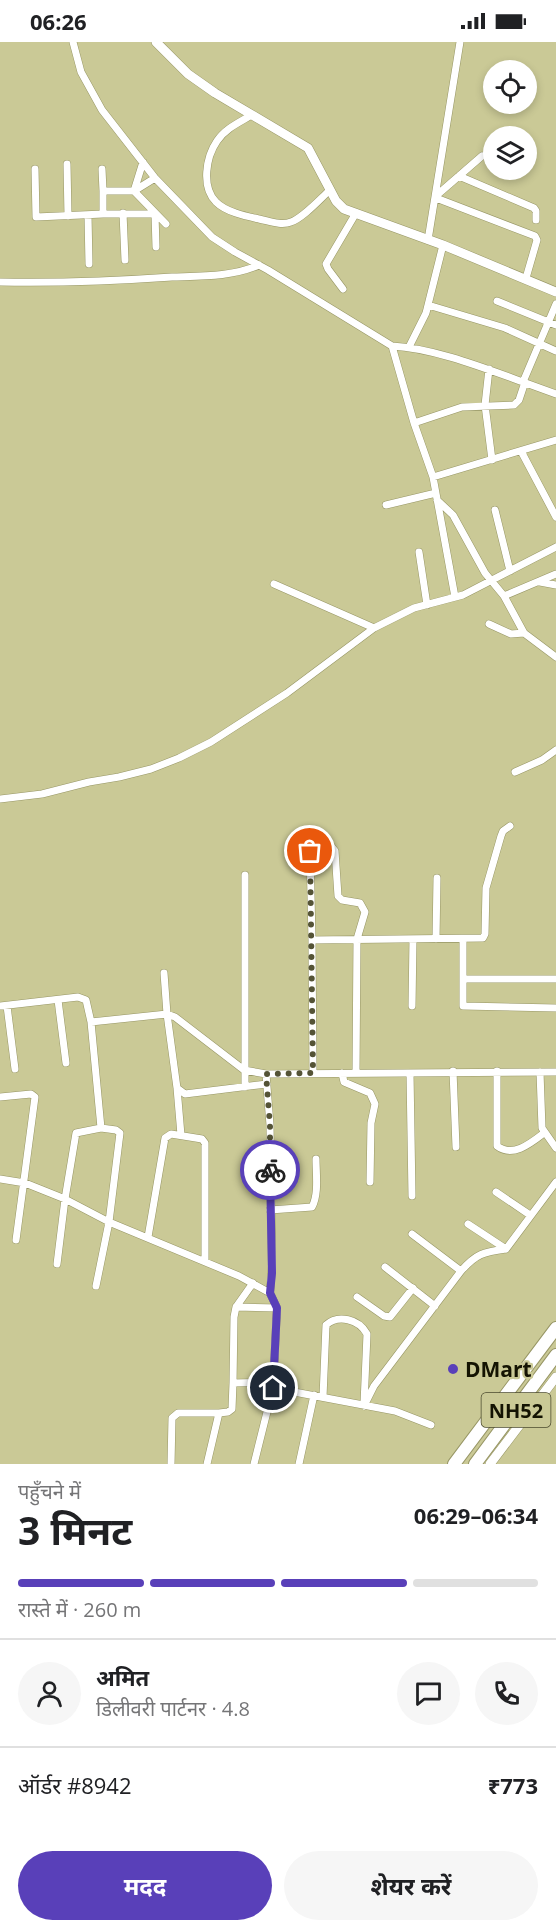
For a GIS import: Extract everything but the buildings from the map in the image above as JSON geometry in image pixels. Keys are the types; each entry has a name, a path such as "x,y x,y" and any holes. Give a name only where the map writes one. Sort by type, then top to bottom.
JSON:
{"highway":[{"name":"NH52","path":"454,1464 556,1328"},
{"name":"NH52","path":"476,1464 556,1355"}],"main road":[{"path":"156,42 188,74 250,116 281,131 308,148 336,201 344,209 442,245 556,292"},
{"path":"490,1464 556,1377"}],"street":[{"path":"73,42 75,54 88,87 102,110 155,178 212,237 392,345 409,347 489,369 556,394"},
{"path":"428,240 460,42"},
{"path":"250,116 229,128 216,142 207,168 209,192 216,201 225,208 284,224 295,220 330,190"},
{"path":"436,196 482,156"},
{"path":"134,191 144,162"},
{"path":"67,164 68,216"},
{"path":"35,169 36,217 123,213 155,214"},
{"path":"102,169 102,214"},
{"path":"459,176 534,208 536,220"},
{"path":"103,191 134,191 155,178"},
{"path":"134,191 166,224"},
{"path":"436,196 535,236 536,248 526,278"},
{"path":"123,213 125,260"},
{"path":"343,289 328,269 327,260 356,213"},
{"path":"155,214 156,247"},
{"path":"88,215 89,264"},
{"path":"409,347 423,322 442,245"},
{"path":"0,282 82,282 201,276 242,272 259,265"},
{"path":"497,301 552,323"},
{"path":"414,423 454,409 518,403 540,343 552,323 556,304"},
{"path":"428,305 505,328 556,351"},
{"path":"392,345 414,423 433,477 455,597"},
{"path":"489,369 484,405 492,460"},
{"path":"433,477 556,440"},
{"path":"521,452 556,517"},
{"path":"386,505 436,497"},
{"path":"436,497 453,515 478,562 504,596 524,633 554,654"},
{"path":"495,510 510,571"},
{"path":"0,799 42,794 119,777 152,769 179,758 211,742 287,693 374,628 414,608 455,597 491,581 556,547"},
{"path":"419,552 427,605"},
{"path":"504,596 556,574"},
{"path":"537,582 556,585"},
{"path":"274,584 374,628"},
{"path":"489,624 511,634 524,633"},
{"path":"515,772 542,760 556,750"},
{"path":"312,940 483,938 486,888 501,836 503,831 510,826"},
{"path":"313,1073 309,853 314,848 331,846 335,851 338,896 342,900 360,903 365,912 357,939 356,1073"},
{"path":"245,875 245,1087"},
{"path":"436,939 438,878"},
{"path":"412,1006 413,939"},
{"path":"463,939 463,1006 556,1008"},
{"path":"164,973 181,1135"},
{"path":"463,979 556,979"},
{"path":"15,1069 3,1006 83,997 86,1000 91,1023 101,1128"},
{"path":"58,1000 66,1063"},
{"path":"91,1023 167,1014 175,1017 244,1070 266,1074 556,1072"},
{"path":"453,1071 456,1147"},
{"path":"497,1071 497,1146 503,1149 520,1149 544,1133"},
{"path":"540,1072 541,1122 544,1133 556,1148"},
{"path":"342,1073 344,1082 370,1092 375,1104 371,1123 370,1182"},
{"path":"254,1464 274,1385 277,1308 270,1293 272,1270 270,1125 266,1074"},
{"path":"410,1074 412,1196"},
{"path":"177,1088 185,1095 267,1084"},
{"path":"0,1097 31,1094 34,1097 25,1183 16,1240"},
{"path":"57,1264 76,1133 101,1128 116,1130 120,1133 109,1222 96,1286"},
{"path":"148,1237 165,1138 171,1134 202,1138 205,1143 205,1261"},
{"path":"270,1210 312,1207 315,1204 316,1159"},
{"path":"0,1179 25,1183 65,1199 109,1222 250,1281 270,1293"},
{"path":"364,1406 374,1386 460,1271 477,1255 486,1251 506,1249 556,1182"},
{"path":"496,1192 530,1215"},
{"path":"468,1224 506,1249"},
{"path":"412,1234 460,1271"},
{"path":"386,1267 435,1306"},
{"path":"171,1464 172,1418 178,1413 219,1413 232,1409 234,1317 236,1307 250,1281"},
{"path":"357,1297 384,1316 390,1317 413,1288"},
{"path":"236,1307 277,1308"},
{"path":"323,1397 326,1325 340,1318 354,1322 367,1334 364,1406"},
{"path":"233,1383 274,1385 394,1411 432,1425"},
{"path":"298,1464 314,1395"},
{"path":"207,1464 219,1413"}],"way so far":[{"path":"270,1170 270,1125 266,1074 313,1073 310,851"}],"place":[{"name":"DMart","path":"453,1369"}],"route":[{"path":"270,1170 272,1273 270,1293 277,1308 273,1388"}]}
